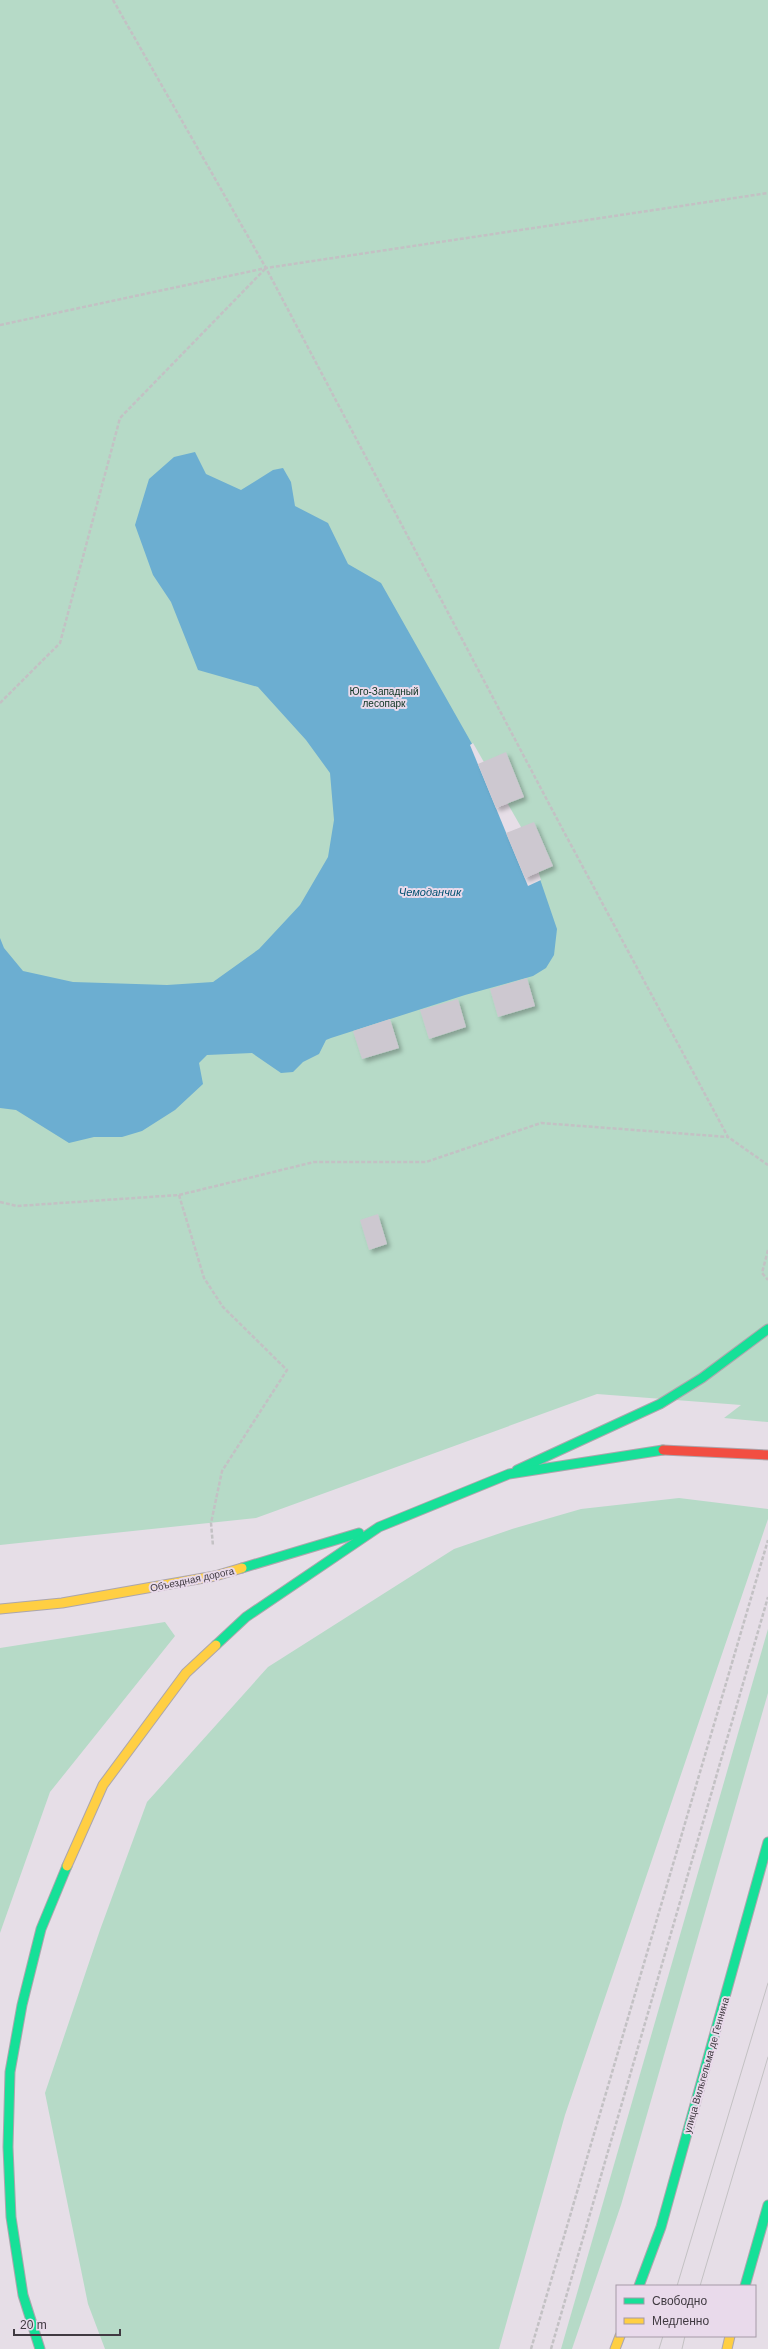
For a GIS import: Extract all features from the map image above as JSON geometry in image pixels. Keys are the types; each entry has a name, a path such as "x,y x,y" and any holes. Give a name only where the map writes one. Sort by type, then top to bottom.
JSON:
{"main road":[{"path":"40,2349 23,2295 11,2217 8,2147 10,2072 22,2005 41,1929 70,1858 103,1785 186,1673 246,1617 379,1527 509,1474 636,1416 680,1392 722,1365 768,1329"},
{"path":"509,1474 662,1450 768,1455"},
{"name":"Объездная дорога","path":"0,1609 62,1603 215,1576 379,1527"},
{"name":"улица Вильгельма де Геннина","path":"639,2285 661,2227 768,1842"},
{"path":"745,2285 768,2205"},
{"path":"615,2349 620,2337"},
{"path":"727,2349 730,2337"}],"path":[{"path":"113,0 266,268 556,817 728,1137 768,1164"},
{"path":"0,325 266,268 768,193"},
{"path":"0,704 60,643 120,418 266,268"},
{"path":"0,1202 17,1206 179,1195 314,1162 426,1162 541,1123 728,1137"},
{"path":"179,1195 204,1278 222,1307 287,1370 222,1471 211,1523 215,1576"},
{"path":"768,1250 762,1272 768,1280"},
{"path":"531,2349 768,1540"},
{"path":"551,2349 768,1597"}],"green space":[{"name":"Юго-Западный лесопарк","path":"0,0 768,0 768,1422 724,1418 741,1405 597,1394 256,1518 0,1545"},
{"path":"679,1498 768,1509 768,1519 565,2115 499,2349 105,2349 88,2304 45,2093 100,1930 147,1802 268,1667 454,1549 512,1529 581,1509"},
{"path":"165,1622 175,1636 50,1792 0,1933 0,1648"},
{"path":"768,1629 768,1693 621,2205 572,2349 561,2349"}],"water":[{"name":"Чемоданчик","path":"195,452 206,474 241,490 273,470 283,468 291,482 295,506 328,523 348,564 381,583 527,841 557,929 554,955 546,968 533,976 465,995 326,1040 319,1054 303,1062 293,1072 281,1073 252,1053 207,1055 199,1063 203,1084 175,1110 142,1131 122,1137 94,1137 69,1143 16,1110 0,1108 0,938 4,948 23,971 73,982 167,985 213,982 259,949 300,905 328,857 334,820 330,773 306,740 258,687 198,670 171,602 153,575 135,525 149,479 174,457"}],"pier":[{"path":"473,743 529,841 541,880 528,886 470,745"}],"building":[{"path":"506,752 524,797 496,808 478,764"},
{"path":"534,822 553,866 525,878 506,833"},
{"path":"527,978 535,1006 498,1017 490,989"},
{"path":"458,999 466,1027 429,1039 420,1010"},
{"path":"390,1019 399,1048 362,1059 353,1031"},
{"path":"378,1214 387,1244 369,1250 360,1220"}],"tram line":[{"path":"677,2285 768,1983"},
{"path":"700,2285 768,2057"},
{"path":"659,2349 663,2337"},
{"path":"682,2349 685,2337"}],"traffic: fast":[{"path":"517,1470 660,1404 702,1378 768,1329"},
{"path":"216,1645 246,1617 379,1527 509,1474 663,1450"},
{"path":"242,1568 359,1533"},
{"path":"639,2285 661,2227 768,1842"},
{"path":"40,2349 23,2295 11,2217 8,2147 10,2072 22,2005 41,1929 67,1866"},
{"path":"745,2285 768,2205"}],"traffic: slow":[{"path":"0,1609 62,1603 215,1576 242,1568"},
{"path":"67,1866 103,1785 186,1673 216,1645"},
{"path":"615,2349 620,2337"},
{"path":"727,2349 730,2337"}],"traffic: jam":[{"path":"663,1450 768,1455"}]}
